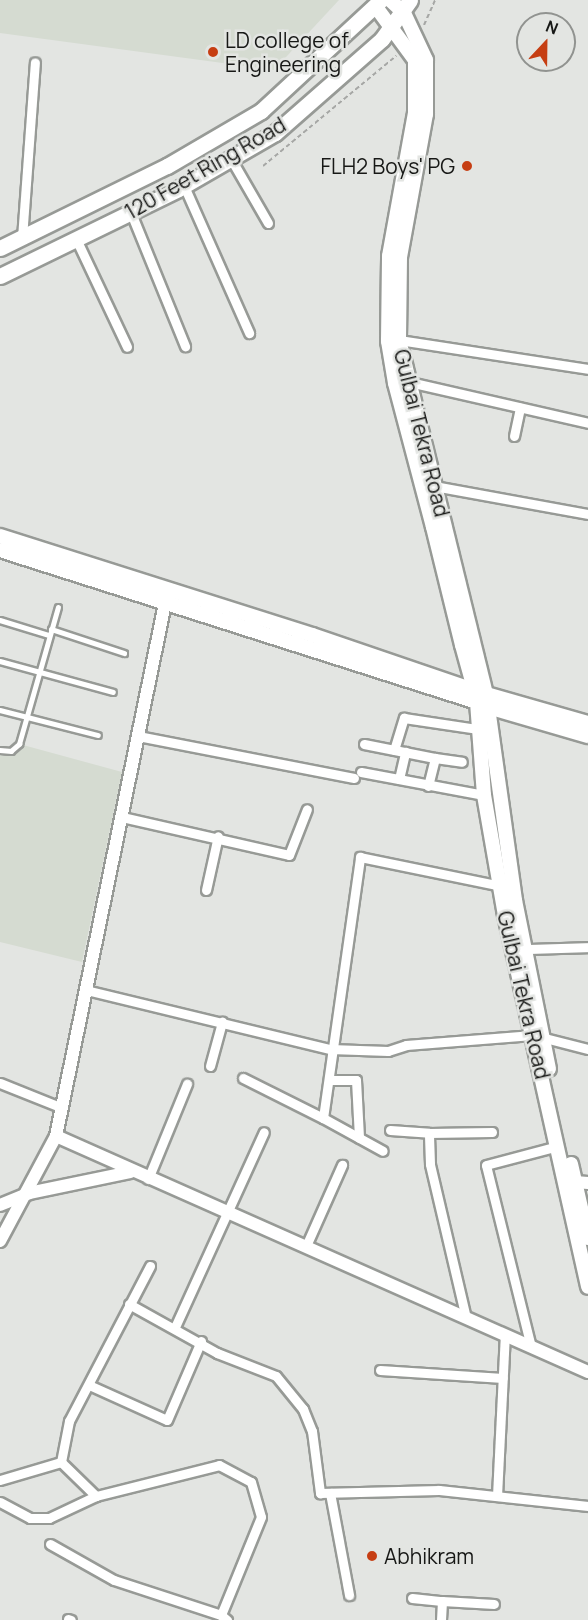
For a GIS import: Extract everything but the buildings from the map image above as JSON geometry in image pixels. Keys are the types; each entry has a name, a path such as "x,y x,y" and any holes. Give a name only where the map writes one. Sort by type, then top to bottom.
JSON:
{"main road":[{"name":"Gulbai Tekra Road","path":"390,0 407,6 426,60 426,114 400,257 399,340 405,381 434,486 481,698 538,1036 558,1146 588,1287"},
{"name":"Gulbai Tekra Road","path":"379,3 415,60 415,113 389,256 388,341 481,698 478,729 484,795 501,886 538,1036 581,1182 588,1238"},
{"name":"120 Feet Ring Road","path":"0,248 167,166 261,111 379,3"},
{"name":"120 Feet Ring Road","path":"0,276 76,241 184,186 275,133 393,27 407,6"},
{"path":"0,536 167,596 481,698 588,736"},
{"path":"0,550 167,596"},
{"path":"481,698 588,723"}],"street":[{"path":"0,237 20,239 35,62"},
{"path":"231,159 268,223"},
{"path":"184,186 249,333"},
{"path":"131,213 185,346"},
{"path":"76,241 127,347"},
{"path":"399,340 588,369"},
{"path":"405,381 588,423"},
{"path":"514,436 520,408"},
{"path":"434,486 588,514"},
{"path":"0,1241 29,1193 56,1136 60,1107 167,596"},
{"path":"394,750 404,718 478,729"},
{"path":"138,736 484,795"},
{"path":"364,744 462,762"},
{"path":"399,779 405,752"},
{"path":"428,786 435,758"},
{"path":"122,817 218,836 289,855 307,809"},
{"path":"206,890 218,836"},
{"path":"323,1118 330,1080 330,1049 360,857 501,886"},
{"path":"525,950 588,947"},
{"path":"86,990 330,1049 388,1052 406,1044 538,1036 588,1049"},
{"path":"210,1066 222,1022"},
{"path":"243,1078 383,1151"},
{"path":"330,1080 356,1080 359,1138"},
{"path":"0,1083 60,1107"},
{"path":"148,1179 187,1084"},
{"path":"390,1130 429,1133 492,1132"},
{"path":"175,1327 226,1210 264,1132"},
{"path":"429,1133 430,1164 466,1318"},
{"path":"56,1136 130,1172 226,1210 588,1372"},
{"path":"531,1347 486,1165 558,1146"},
{"path":"306,1246 342,1165"},
{"path":"0,1205 29,1193 130,1172"},
{"path":"61,1462 69,1421 150,1266"},
{"path":"129,1304 276,1376 303,1409 312,1431 320,1493 440,1490 588,1506"},
{"path":"497,1496 505,1335"},
{"path":"89,1385 167,1420 201,1341"},
{"path":"380,1370 502,1378"},
{"path":"0,1480 61,1462"},
{"path":"61,1462 96,1496"},
{"path":"0,1502 30,1518 49,1518 96,1496 219,1465 251,1482 261,1517 224,1617 114,1580 50,1544"},
{"path":"330,1493 350,1595"},
{"path":"412,1598 494,1604"},
{"path":"441,1620 442,1601"}],"lane":[{"path":"0,750 16,749 58,607"},
{"path":"0,620 49,635"},
{"path":"51,629 124,652"},
{"path":"0,661 113,692"},
{"path":"0,710 98,735"}],"path":[{"path":"416,35 435,0"},
{"path":"262,166 385,68 405,46"}],"shaded area":[{"name":"LD college of Engineering","path":"0,0 339,0 274,70 0,33"},
{"path":"23,745 122,772 82,962 0,942 0,755 13,756"}],"place":[{"name":"LD college of Engineering","path":"213,52"},
{"name":"FLH2 Boys' PG","path":"467,166"},
{"name":"Abhikram","path":"372,1556"}]}
